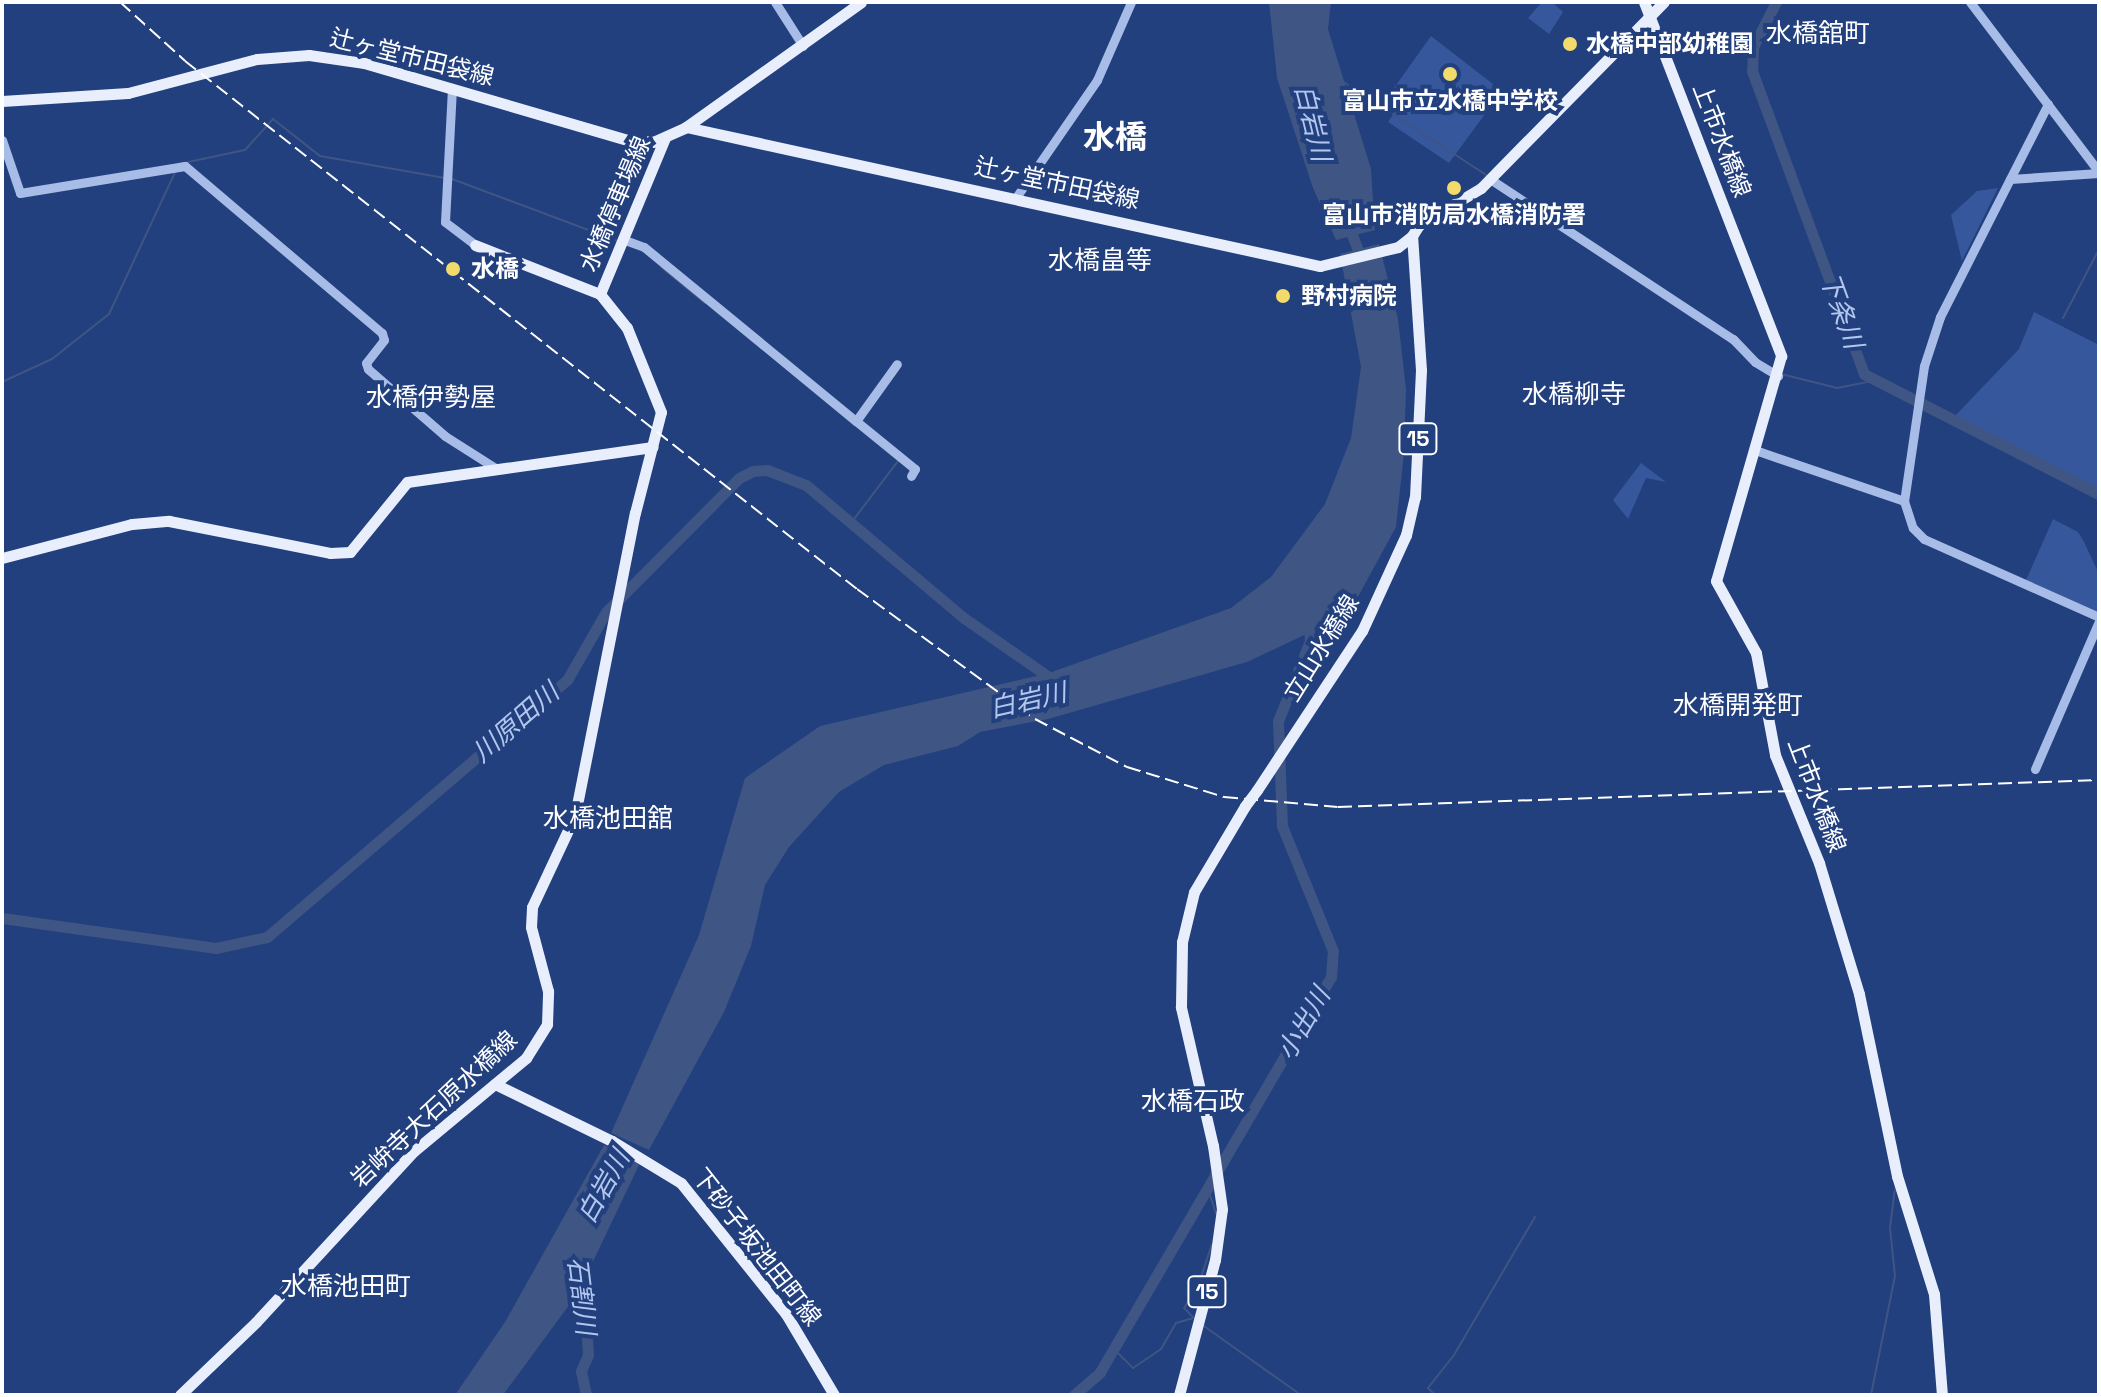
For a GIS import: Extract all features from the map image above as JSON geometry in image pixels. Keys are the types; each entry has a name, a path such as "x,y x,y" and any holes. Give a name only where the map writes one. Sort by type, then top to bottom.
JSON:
{"main road":[{"name":"水橋停車場線","path":"475,245 600,294 665,138 686,127 803,46 861,2"},
{"name":"上市水橋線","path":"1644,2 1777,341 1778,376 1716,581 1756,653 1775,755 1819,863 1859,994 1897,1176 1934,1294 1942,1395"},
{"path":"1412,236 1419,225 1460,204 1490,179 1664,2"},
{"name":"辻ヶ堂市田袋線","path":"2,101 128,93 283,55 334,56 627,140 665,138"},
{"name":"辻ヶ堂市田袋線","path":"686,127 1327,265 1398,247 1412,236"},
{"name":"立山水橋線","path":"1179,1395 1221,1234 1220,1186 1213,1146 1181,1007 1180,967 1194,892 1245,806 1362,631 1406,535 1415,497 1421,370 1412,236"},
{"name":"岩峅寺大石原水橋線","path":"180,1395 256,1322 414,1151 526,1058 547,1024 548,991 531,927 532,907 575,815 653,447 659,405 627,328 600,294"},
{"path":"2,558 132,524 169,521 330,553 350,552 407,482 653,447"},
{"name":"下砂子坂池田町線","path":"495,1084 662,1168 681,1183 768,1289 834,1395"}],"street":[{"path":"775,2 803,46"},
{"path":"1017,196 1084,103 1131,2"},
{"path":"1970,2 2099,172"},
{"path":"452,88 445,222 475,245"},
{"path":"2035,769 2099,619 1924,539 1913,528 1904,501 1918,400 1940,317 2048,104"},
{"path":"2,140 20,193 185,166 382,333 384,340 366,363 368,369 445,436 497,469"},
{"path":"2010,179 2099,172"},
{"path":"1490,179 1674,299 1778,376"},
{"path":"622,239 644,247 915,469 911,476"},
{"path":"856,421 897,364"},
{"path":"1755,450 1904,501"}],"shaded area":[{"path":"1542,2 1552,2 1563,12 1549,34 1528,18"},
{"path":"1431,36 1502,91 1449,163 1388,122 1401,103 1389,95"},
{"path":"1998,188 1962,261 1951,215 1977,191"},
{"path":"2034,312 2099,345 2099,494 1952,419 2019,349"},
{"path":"1641,463 1666,482 1646,478 1628,519 1613,500"},
{"path":"2053,519 2078,532 2084,542 2099,574 2098,612 2026,580"}],"water":[{"path":"1269,2 1331,2 1328,29 1371,169 1375,230 1336,240 1313,188 1277,78"},
{"path":"1379,244 1398,319 1406,389 1404,453 1396,527 1359,595 1334,621 1247,662 1048,719 980,732 958,746 884,765 839,792 789,847 765,885 751,946 724,1012 649,1150 611,1133 699,935 745,778 820,726 1049,673 1231,608 1271,577 1325,504 1351,438 1361,367 1340,254"},
{"path":"604,1145 640,1163 578,1293 503,1395 455,1395 505,1322"}],"waterway":[{"name":"下条川","path":"1776,2 1753,47 1752,71 1864,374 2099,494"},
{"path":"1342,81 1488,176"},
{"path":"179,164 245,150 273,119 320,156 445,178"},
{"path":"2,382 52,359 109,314 176,170"},
{"path":"452,179 618,241"},
{"name":"白岩川","path":"1348,224 1363,264"},
{"path":"2063,318 2099,249"},
{"path":"661,267 705,303"},
{"path":"1781,374 1837,388 1872,381"},
{"path":"851,523 898,461"},
{"name":"川原田川","path":"2,918 216,948 267,937 567,680 606,612 739,478 753,471 767,470 806,485 964,618 1056,682"},
{"name":"小出川","path":"1074,1395 1100,1372 1331,977 1333,951 1282,826 1278,721 1310,641 1308,620"},
{"path":"1208,1189 1216,1214"},
{"path":"1871,1395 1895,1276 1890,1228 1895,1190"},
{"path":"1435,1395 1428,1388 1454,1355 1535,1217"},
{"path":"1194,1318 1184,1308 1197,1289 1212,1244"},
{"name":"石割川","path":"579,1271 585,1304 588,1355 581,1371 586,1395"},
{"path":"1114,1349 1133,1368 1161,1349 1176,1323 1193,1318"},
{"path":"1201,1324 1301,1395"}],"railway":[{"path":"120,2 185,61 857,589 1035,719 1127,767 1224,797 1338,807 2099,780"}],"place":[{"name":"水橋中部幼稚園","path":"1570,44"},
{"name":"富山市立水橋中学校","path":"1450,74"},
{"name":"富山市消防局水橋消防署","path":"1454,188"},
{"name":"水橋","path":"453,269"},
{"name":"野村病院","path":"1283,296"}],"district":[{"name":"水橋舘町","path":"1818,34"},
{"name":"水橋","path":"1115,137"},
{"name":"水橋畠等","path":"1100,261"},
{"name":"水橋柳寺","path":"1574,395"},
{"name":"水橋伊勢屋","path":"431,398"},
{"name":"水橋開発町","path":"1738,706"},
{"name":"水橋池田舘","path":"608,819"},
{"name":"水橋石政","path":"1193,1102"},
{"name":"水橋池田町","path":"346,1287"}]}
